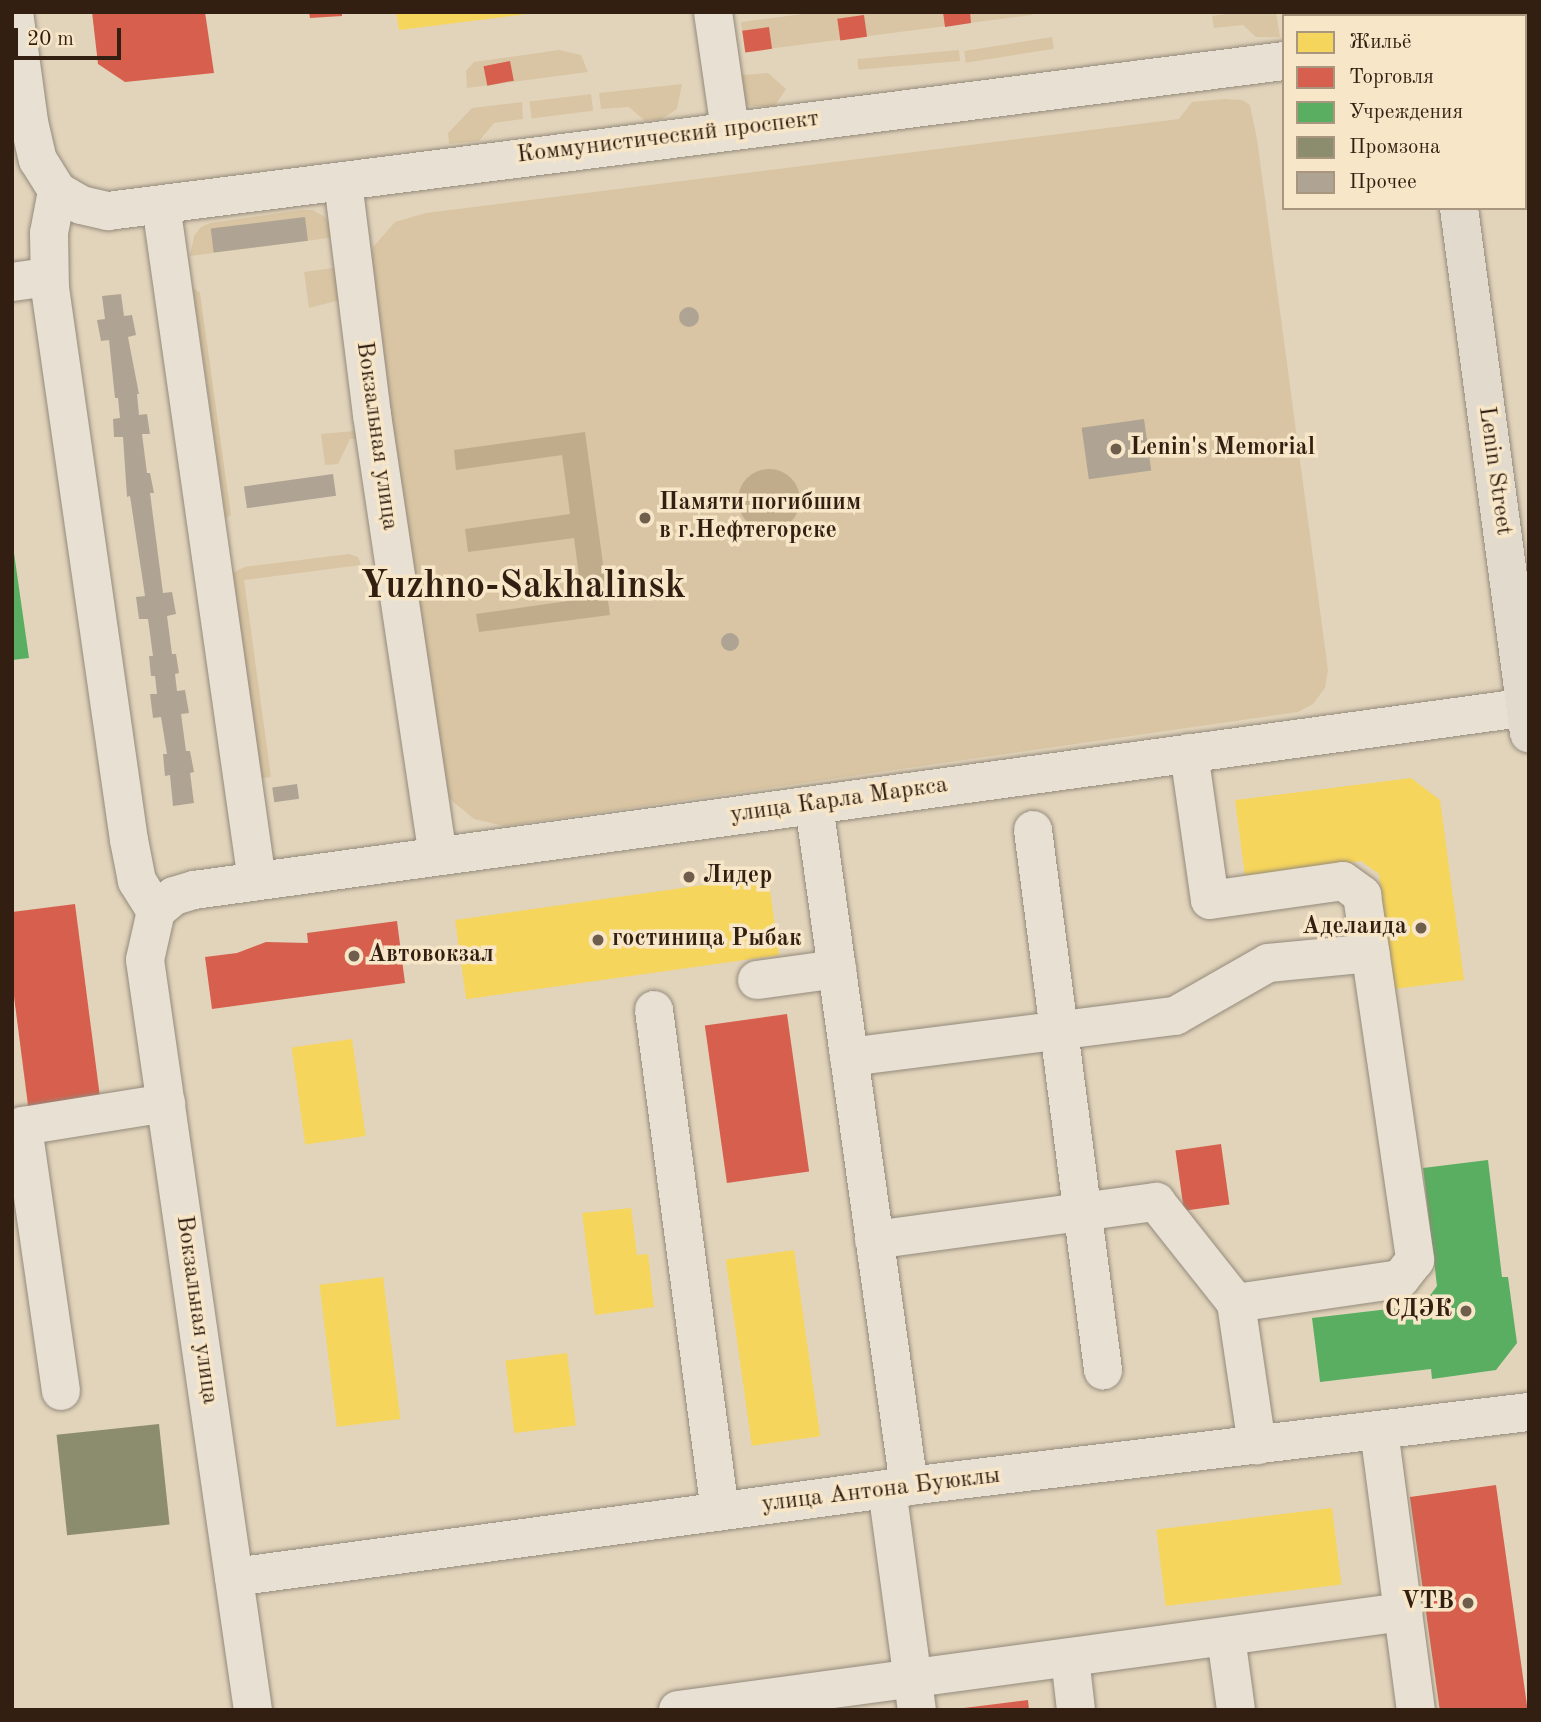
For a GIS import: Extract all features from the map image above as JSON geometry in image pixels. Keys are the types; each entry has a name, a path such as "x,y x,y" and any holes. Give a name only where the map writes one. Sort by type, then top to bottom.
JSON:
{"main road":[{"name":"Lenin Street","path":"1459,210 1528,716"}],"street":[{"path":"14,12 29,122 38,160 57,191 49,233 30,279 136,881 156,911"},
{"path":"713,12 730,130"},
{"name":"Коммунистический проспект","path":"57,191 81,205 108,211 1282,61"},
{"name":"Вокзальная улица","path":"343,182 372,415 438,856"},
{"path":"161,205 257,881"},
{"name":"улица Карла Маркса","path":"156,911 174,896 257,881 1189,753 1528,716"},
{"path":"1189,753 1210,900 1343,881 1362,895 1415,1260 1400,1279 1237,1303"},
{"path":"814,804 874,1240 915,1695"},
{"path":"1033,830 1103,1370"},
{"name":"Вокзальная улица","path":"156,911 145,960 253,1710"},
{"path":"849,1057 1175,1016 1268,963 1371,953"},
{"path":"757,980 837,969"},
{"path":"654,1010 720,1511"},
{"path":"61,1391 18,1126 166,1103"},
{"path":"874,1240 1156,1202 1237,1303 1257,1445"},
{"name":"улица Антона Буюклы","path":"234,1577 898,1487 1529,1412"},
{"path":"1378,1430 1416,1710"},
{"path":"678,1710 793,1692 915,1695 1070,1658 1403,1612"},
{"path":"1226,1637 1236,1710"},
{"path":"1070,1658 1076,1710"}],"shaded area":[{"path":"819,12 1032,12 1032,15 745,52 741,22"},
{"path":"1239,12 1276,12 1280,37 1256,37 1243,25 1214,28 1212,16"},
{"path":"1052,37 1054,49 966,63 964,51"},
{"path":"559,50 581,55 588,72 467,88 466,71 474,62"},
{"path":"959,50 960,61 858,70 857,59"},
{"path":"768,73 786,89 774,107 740,105 732,76"},
{"path":"682,84 677,109 662,119 645,121 629,107 601,109 599,93"},
{"path":"591,94 593,111 532,118 529,102"},
{"path":"1242,100 1250,105 1257,139 1328,670 1325,688 1313,704 1298,712 504,826 474,819 451,800 438,774 365,278 373,247 395,222 426,213 1179,119 1192,102"},
{"path":"522,102 523,119 494,123 479,141 449,144 448,133 472,108"},
{"path":"313,210 325,217 336,237 190,256 194,236 201,227 210,223"},
{"path":"340,267 340,300 309,308 304,272"},
{"path":"193,288 200,293 231,515 226,518"},
{"path":"354,431 366,439 350,439 338,464 325,465 321,434"},
{"path":"585,432 610,615 479,632 476,614 582,599 574,538 468,552 465,529 570,514 562,455 456,470 454,450"},
{"path":"769,469 791,478 800,500 791,522 769,531 747,522 738,500 747,478"},
{"path":"349,554 358,557 361,565 244,580 271,777 261,778 233,573 244,567"}],"building: Жильё":[{"path":"396,12 527,12 527,14 399,30"},
{"name":"Аделаида","path":"1411,778 1440,800 1464,980 1394,989 1379,874 1361,861 1245,876 1235,800"},
{"path":"768,876 779,955 466,999 455,920"},
{"path":"352,1039 366,1136 305,1145 292,1047"},
{"path":"631,1208 637,1255 648,1254 654,1307 595,1315 582,1213"},
{"path":"794,1250 820,1436 752,1446 726,1260"},
{"path":"383,1277 400,1419 337,1427 319,1285"},
{"path":"567,1353 576,1425 514,1433 505,1361"},
{"path":"1332,1508 1341,1584 1166,1606 1156,1530"}],"building: Торговля":[{"path":"92,12 205,12 214,73 125,82 98,64"},
{"path":"309,12 342,12 342,16 310,18"},
{"path":"943,12 970,12 971,23 945,27"},
{"path":"864,15 867,37 840,41 837,19"},
{"path":"769,27 772,49 745,53 742,31"},
{"path":"510,61 514,81 487,86 483,66"},
{"path":"75,904 101,1105 29,1113 12,981 12,912"},
{"path":"397,921 405,983 212,1009 205,957 237,953 266,942 308,943 307,933"},
{"path":"787,1014 809,1171 727,1183 705,1026"},
{"path":"1221,1144 1229,1204 1184,1211 1175,1150"},
{"name":"VTB","path":"1496,1485 1528,1710 1440,1710 1410,1497"},
{"path":"1028,1700 1029,1710 964,1710 964,1708"}],"building: Учреждения":[{"path":"12,539 29,658 12,660"},
{"path":"1488,1160 1502,1277 1508,1277 1517,1343 1496,1370 1432,1379 1431,1369 1320,1382 1312,1318 1423,1305 1437,1286 1423,1168"}],"building: Промзона":[{"path":"159,1424 170,1524 67,1535 57,1435"}],"building: Прочее":[{"path":"305,217 308,241 214,252 211,229"},
{"path":"121,294 124,316 132,315 136,335 128,337 139,394 139,415 147,414 150,434 142,434 147,473 150,473 154,493 150,493 163,593 172,592 176,614 167,616 172,654 176,654 179,673 175,674 177,691 185,690 189,713 181,714 186,751 190,751 194,772 190,773 194,803 173,806 170,775 165,776 163,754 167,754 161,717 153,718 150,694 157,694 155,676 151,676 149,656 153,656 148,619 139,619 136,597 145,596 130,496 127,497 123,437 114,437 113,419 120,418 118,398 115,398 109,340 101,341 97,320 105,319 102,296"},
{"path":"689,307 696,310 699,317 696,324 689,327 682,324 679,317 682,310"},
{"name":"Lenin's Memorial","path":"1144,419 1151,470 1089,479 1082,428"},
{"path":"333,474 336,496 247,508 244,487"},
{"path":"726,633 734,633 739,642 737,649 726,651 721,646 721,638"},
{"path":"297,784 299,799 274,802 272,787"}],"place":[{"name":"Lenin's Memorial","path":"1116,449"},
{"name":"Памяти погибшим в г.Нефтегорске","path":"645,518"},
{"name":"Лидер","path":"689,877"},
{"name":"Аделаида","path":"1421,928"},
{"name":"гостиница Рыбак","path":"598,940"},
{"name":"Автовокзал","path":"354,956"},
{"name":"СДЭК","path":"1466,1311"},
{"name":"VTB","path":"1468,1603"}],"district":[{"name":"Yuzhno-Sakhalinsk","path":"523,588"}]}
